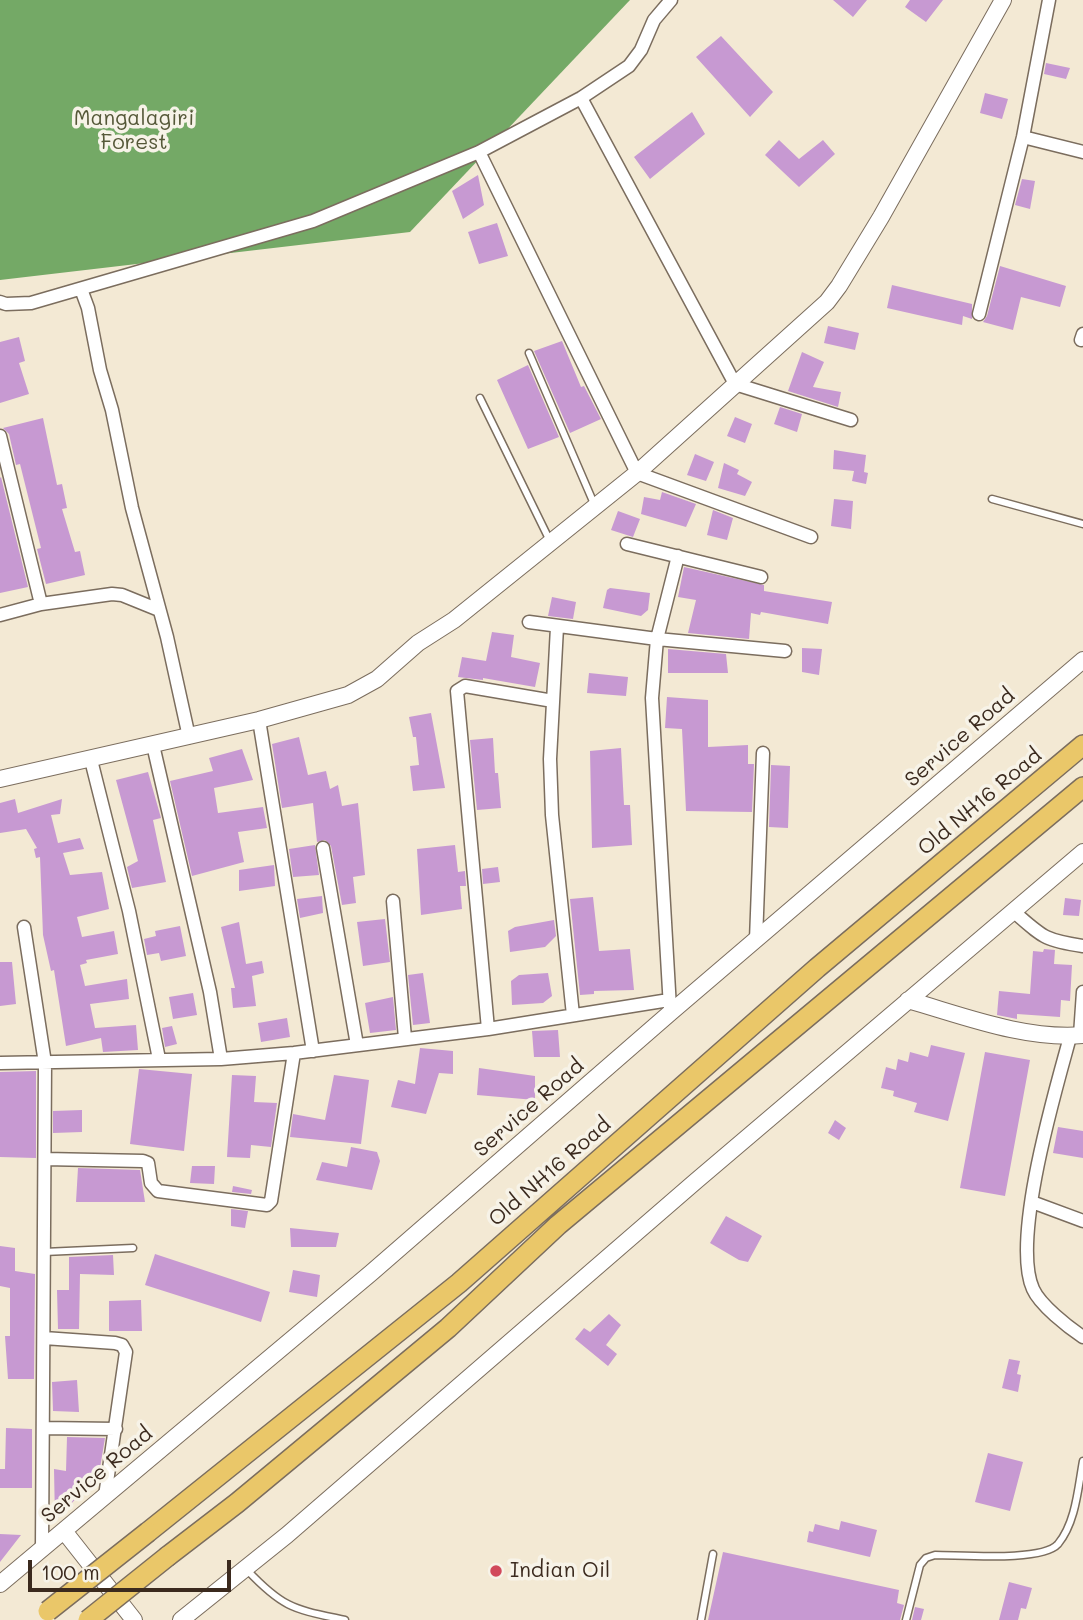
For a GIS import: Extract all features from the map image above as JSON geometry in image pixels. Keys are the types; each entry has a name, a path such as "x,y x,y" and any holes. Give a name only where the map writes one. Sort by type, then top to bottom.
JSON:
{"main road":[{"name":"Old NH16 Road","path":"42,1615 459,1283 817,968 1083,745"},
{"path":"88,1620 237,1503 448,1328 558,1225 1083,787"}],"street":[{"path":"2,304 31,303 313,221 479,152 581,98 635,60 654,20 671,0"},
{"path":"0,779 190,737 348,695 377,679 418,643 454,620 637,473 827,302 881,217 1003,0"},
{"path":"979,314 1023,137 1049,0"},
{"path":"581,98 735,384 851,420"},
{"path":"1023,137 1083,152"},
{"path":"479,152 637,473 811,537"},
{"path":"81,289 88,308 100,370 113,410 132,508 141,534 190,737"},
{"path":"0,436 41,604"},
{"path":"627,544 761,577"},
{"path":"0,1063 220,1059 294,1053 488,1029 573,1015 670,1007 652,698 657,639 678,556"},
{"path":"0,615 41,604 112,594 159,610"},
{"path":"529,622 785,652"},
{"path":"556,627 550,758 552,815 573,1015"},
{"name":"Service Road","path":"0,1584 371,1273 670,1007 756,940 1083,660"},
{"path":"488,1029 457,691 465,686 553,701"},
{"path":"259,720 313,1051"},
{"path":"153,745 209,992 220,1059"},
{"path":"756,940 763,753"},
{"path":"90,760 128,911 159,1059"},
{"path":"323,848 357,1045"},
{"path":"181,1620 245,1569 1083,852"},
{"path":"393,901 405,1038"},
{"path":"1013,911 1044,938 1052,942 1083,946"},
{"path":"24,927 45,1063 42,1547"},
{"path":"1083,992 1077,1036 1047,1120 1026,1242 1032,1288 1039,1300 1083,1337"},
{"path":"908,1000 1010,1028 1077,1036"},
{"path":"45,1159 143,1161 148,1163 151,1183 158,1191 267,1205 271,1201 294,1053"},
{"path":"1032,1202 1083,1221"},
{"path":"44,1338 122,1345 126,1359 105,1496"},
{"path":"43,1429 116,1429"},
{"path":"64,1531 134,1620"}],"lane":[{"path":"529,353 595,507"},
{"path":"481,398 551,542"},
{"path":"992,499 1083,524"},
{"path":"44,1252 133,1248"},
{"path":"906,1620 920,1565 926,1558 935,1555 1035,1555 1057,1545 1074,1510 1083,1461"},
{"path":"701,1620 713,1554"},
{"path":"245,1569 281,1602 296,1609 345,1620"}],"green space":[{"name":"Mangalagiri Forest","path":"0,0 630,0 410,232 0,280"}],"building":[{"path":"833,0 867,0 853,17"},
{"path":"910,0 943,0 926,22 905,7"},
{"path":"721,36 773,92 750,117 696,57"},
{"path":"1046,63 1070,68 1066,79 1044,74"},
{"path":"985,93 1008,99 1002,119 980,113"},
{"path":"692,112 705,134 650,179 634,157"},
{"path":"779,140 799,159 823,140 835,154 799,187 765,155"},
{"path":"478,175 484,205 463,219 452,191"},
{"path":"1022,179 1035,181 1030,209 1015,205"},
{"path":"497,223 508,256 479,264 468,232"},
{"path":"1000,266 1066,286 1060,307 1021,297 1013,330 983,322"},
{"path":"892,285 972,304 972,319 963,316 962,325 887,308"},
{"path":"828,326 859,333 855,350 824,343"},
{"path":"19,337 25,361 19,363 29,394 0,403 0,342"},
{"path":"562,341 581,387 584,386 601,419 570,433 534,351"},
{"path":"802,352 824,362 813,387 841,392 838,407 788,391"},
{"path":"528,365 559,437 528,449 497,380"},
{"path":"780,407 802,414 797,432 774,424"},
{"path":"735,417 752,424 745,443 727,436"},
{"path":"43,418 57,485 62,484 67,508 62,509 75,552 80,551 85,575 46,584 37,549 41,548 20,464 16,465 9,434 3,428"},
{"path":"834,450 866,455 866,484 852,481 854,471 833,469"},
{"path":"695,454 714,462 706,481 687,475"},
{"path":"724,463 739,470 737,474 752,482 745,496 718,488"},
{"path":"0,478 28,587 0,593"},
{"path":"662,492 696,504 686,527 641,514 644,497 660,500"},
{"path":"834,499 853,501 851,529 831,526"},
{"path":"713,510 733,518 727,540 707,535"},
{"path":"618,511 640,519 633,537 611,530"},
{"path":"684,567 764,585 764,591 832,602 828,624 761,612 760,615 751,613 749,639 688,633 696,600 678,597"},
{"path":"610,588 650,593 648,610 641,616 603,608 607,590"},
{"path":"552,597 576,602 573,619 548,616"},
{"path":"492,632 514,635 511,657 540,663 535,687 483,678 458,677 462,657 486,661"},
{"path":"802,648 822,649 819,675 802,672"},
{"path":"668,649 726,654 728,673 668,673"},
{"path":"589,673 628,677 626,696 587,693"},
{"path":"667,697 708,700 708,747 748,745 748,764 754,764 752,812 686,811 682,729 665,728"},
{"path":"431,713 445,788 413,791 410,766 419,765 416,737 413,737 409,717"},
{"path":"299,737 308,775 326,771 330,789 338,785 342,806 358,803 365,875 353,877 356,903 342,905 331,846 325,840 317,842 313,803 282,808 272,744"},
{"path":"493,738 501,808 477,810 470,740"},
{"path":"621,748 624,805 630,805 632,845 592,848 590,751"},
{"path":"242,749 253,780 214,788 218,813 263,807 267,828 238,832 244,862 192,876 170,781 213,771 209,758"},
{"path":"771,765 790,766 788,828 769,827"},
{"path":"148,772 161,818 153,820 166,882 132,888 127,867 138,861 116,780"},
{"path":"15,799 18,813 62,799 60,814 51,815 58,843 80,838 84,849 63,853 70,875 102,872 109,909 77,917 82,937 114,931 118,954 86,960 87,963 80,965 85,986 127,979 129,999 90,1004 95,1028 136,1025 138,1050 103,1052 101,1038 66,1046 54,970 51,971 43,935 40,857 36,858 34,849 37,848 26,829 0,833 0,803"},
{"path":"315,845 319,875 293,877 289,849"},
{"path":"455,845 458,872 465,871 466,886 460,886 462,909 421,915 417,849"},
{"path":"274,865 275,886 239,891 239,870"},
{"path":"498,867 500,882 483,884 482,869"},
{"path":"322,896 323,913 300,918 297,899"},
{"path":"593,897 599,951 630,949 634,990 594,991 594,994 580,995 570,899"},
{"path":"1065,898 1081,900 1079,916 1063,915"},
{"path":"385,919 390,962 363,966 357,922"},
{"path":"554,920 556,936 545,947 510,952 508,931 515,927"},
{"path":"239,922 246,964 262,961 264,973 252,976 256,1006 233,1008 231,988 235,988 221,927"},
{"path":"180,926 186,956 161,961 159,953 147,955 144,939 156,936 155,931"},
{"path":"1044,949 1055,950 1054,964 1072,965 1070,1001 1061,1000 1060,1017 1017,1014 1017,1019 997,1015 999,991 1030,994 1033,951 1043,952"},
{"path":"0,962 12,962 16,1004 0,1006"},
{"path":"423,973 430,1023 413,1025 408,975"},
{"path":"548,973 552,996 543,1003 512,1005 511,981 519,975"},
{"path":"193,993 197,1015 173,1019 169,997"},
{"path":"393,997 396,1030 370,1033 365,1003"},
{"path":"287,1018 290,1037 261,1042 258,1023"},
{"path":"172,1026 177,1044 165,1047 162,1028"},
{"path":"558,1030 560,1057 534,1057 532,1031"},
{"path":"931,1045 965,1053 948,1121 914,1112 917,1103 893,1096 894,1091 881,1088 886,1067 896,1070 898,1059 908,1062 910,1052 928,1057"},
{"path":"420,1048 453,1051 453,1074 439,1073 426,1114 391,1107 398,1080 415,1084"},
{"path":"985,1052 1030,1060 1005,1196 960,1188"},
{"path":"479,1068 535,1076 535,1100 477,1095"},
{"path":"139,1069 192,1074 184,1151 130,1144"},
{"path":"36,1071 36,1158 0,1157 0,1072"},
{"path":"232,1075 256,1076 254,1102 277,1103 271,1147 251,1145 250,1158 227,1157"},
{"path":"334,1075 369,1080 361,1144 290,1137 293,1114 325,1120"},
{"path":"82,1110 82,1132 53,1133 53,1111"},
{"path":"835,1120 846,1128 839,1140 828,1133"},
{"path":"1058,1127 1083,1131 1083,1158 1053,1153"},
{"path":"351,1147 377,1152 380,1161 372,1190 316,1180 322,1162 347,1167"},
{"path":"192,1166 215,1166 214,1184 190,1183"},
{"path":"78,1168 140,1170 145,1202 76,1202"},
{"path":"233,1186 252,1190 251,1194 232,1192"},
{"path":"231,1209 248,1211 245,1228 231,1226"},
{"path":"726,1216 762,1236 748,1262 739,1260 710,1243"},
{"path":"290,1228 339,1233 336,1247 291,1247"},
{"path":"0,1246 15,1248 15,1271 35,1274 34,1379 8,1379 5,1336 10,1336 10,1288 0,1286"},
{"path":"155,1254 270,1292 261,1322 145,1285"},
{"path":"113,1255 114,1275 80,1274 79,1329 58,1329 57,1290 69,1290 69,1257"},
{"path":"293,1270 320,1275 317,1297 289,1292"},
{"path":"141,1300 142,1331 109,1331 109,1301"},
{"path":"609,1314 621,1325 606,1345 617,1354 608,1366 575,1339 584,1328 590,1332"},
{"path":"1009,1359 1020,1361 1017,1374 1021,1375 1018,1392 1002,1388"},
{"path":"77,1380 79,1412 53,1411 52,1382"},
{"path":"6,1428 32,1429 32,1488 0,1488 0,1469 5,1469"},
{"path":"67,1437 105,1438 99,1474 55,1521 54,1469 66,1471"},
{"path":"988,1453 1023,1462 1010,1511 975,1502"},
{"path":"841,1521 877,1530 870,1557 807,1542 809,1531 813,1532 815,1524 839,1530"},
{"path":"0,1534 21,1535 0,1562"},
{"path":"723,1552 899,1590 897,1603 904,1605 900,1620 708,1620"},
{"path":"1009,1582 1032,1588 1026,1609 1021,1608 1018,1620 999,1620"},
{"path":"915,1607 924,1609 921,1620 912,1620"}],"place":[{"name":"Indian Oil","path":"496,1571"}]}
